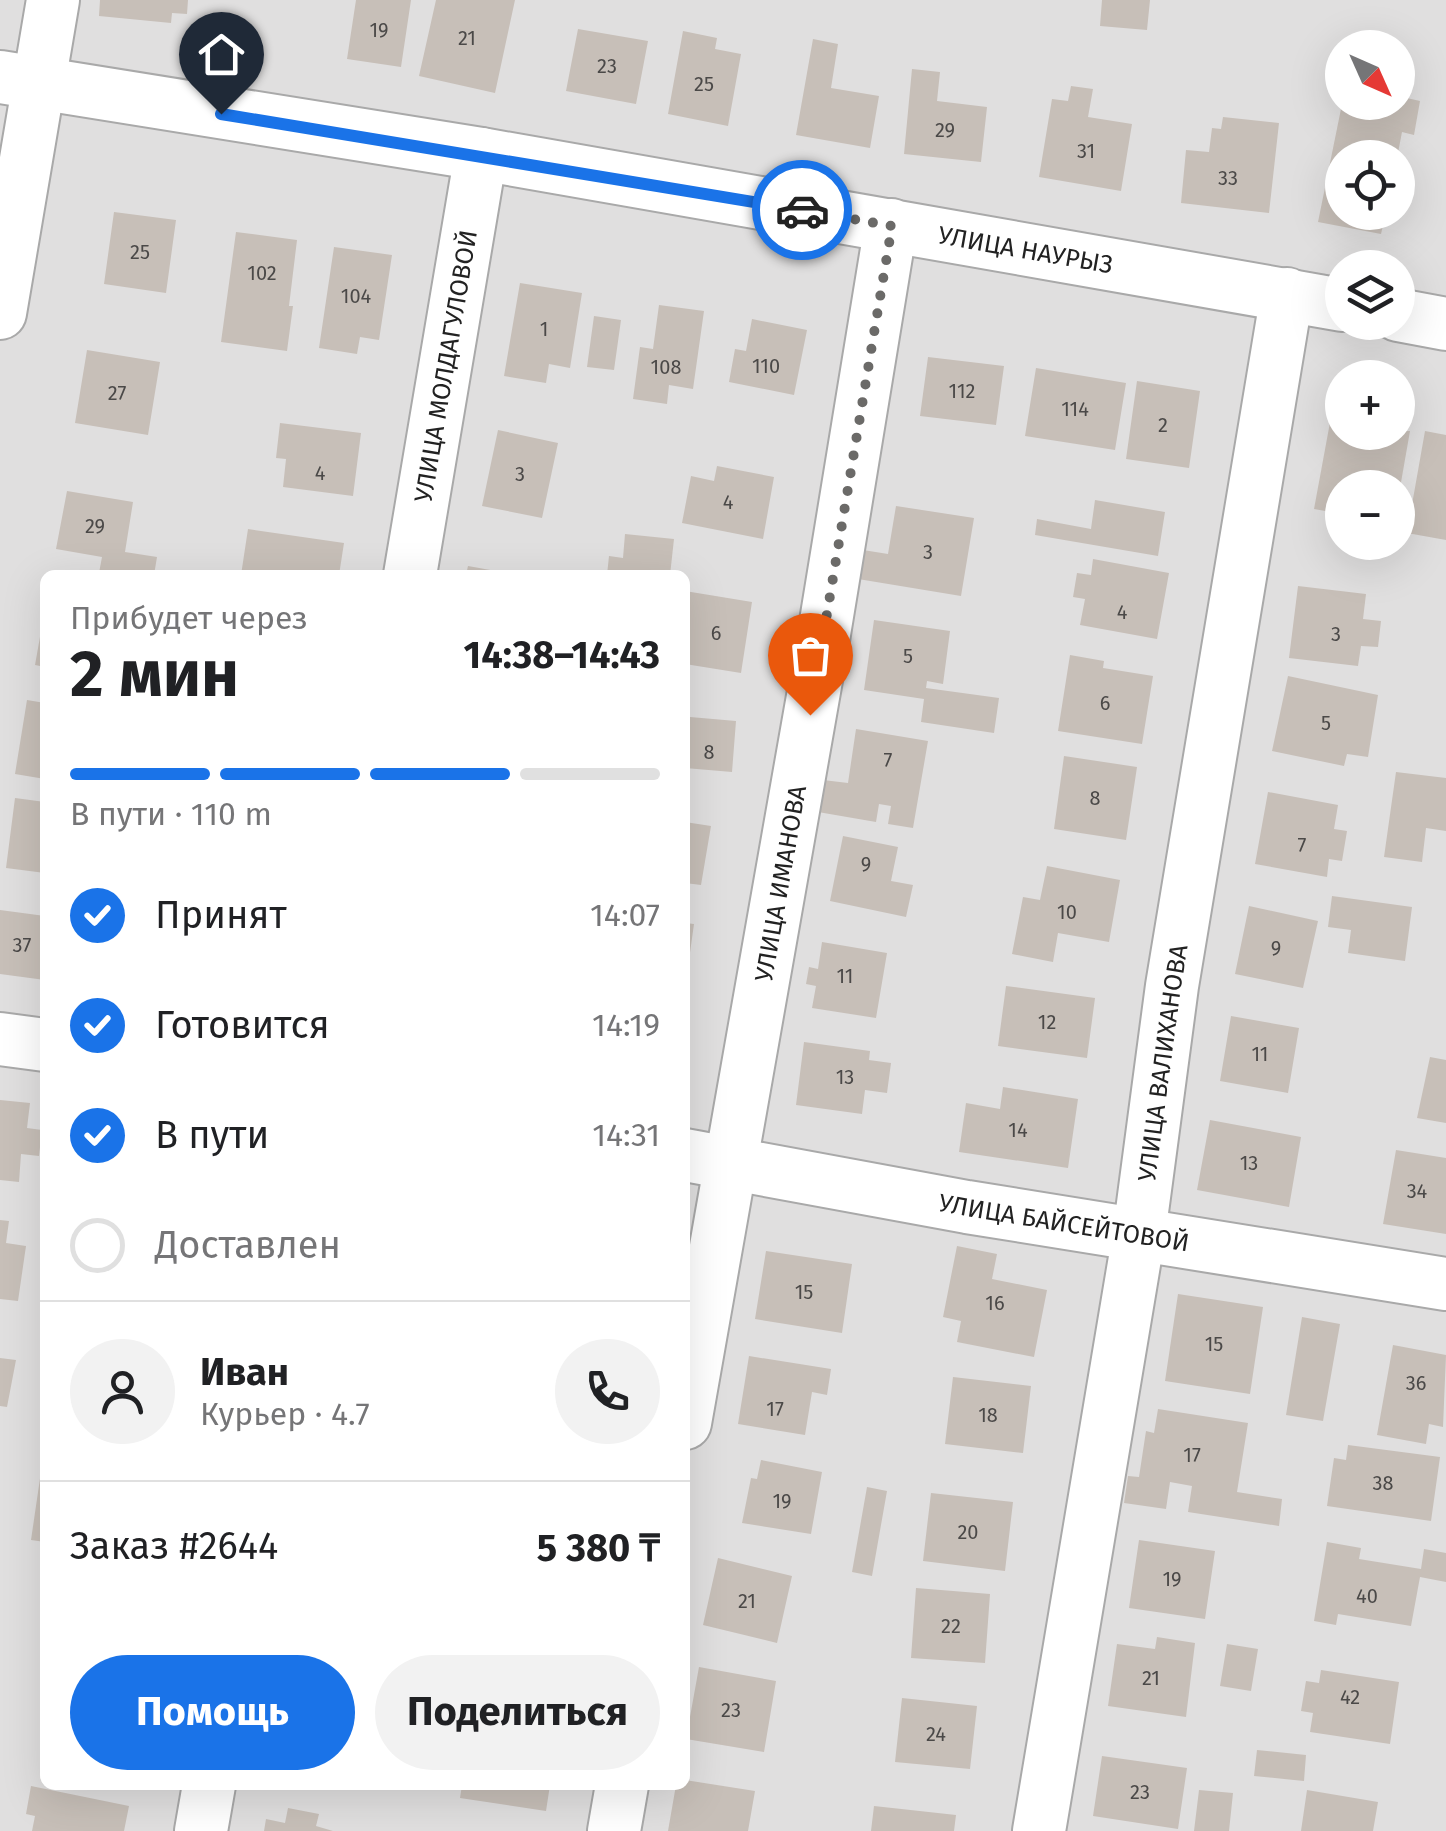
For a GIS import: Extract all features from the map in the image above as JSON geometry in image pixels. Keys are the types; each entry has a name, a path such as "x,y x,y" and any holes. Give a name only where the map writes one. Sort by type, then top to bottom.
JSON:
{"street":[{"path":"0,313 20,80 53,0"},
{"name":"УЛИЦА НАУРЫЗ","path":"20,80 482,154 1325,301"},
{"name":"УЛИЦА МОЛДАГУЛОВОЙ","path":"411,570 482,154"},
{"name":"УЛИЦА ИМАНОВА","path":"690,1366 708,1160 823,640 892,226"},
{"name":"УЛИЦА ВАЛИХАНОВА","path":"1039,1831 1139,1234 1175,966 1287,294"},
{"path":"1415,318 1446,324"},
{"path":"0,1039 40,1044"},
{"name":"УЛИЦА БАЙСЕЙТОВОЙ","path":"708,1160 967,1208 1446,1284"},
{"path":"201,1831 208,1790"},
{"path":"614,1831 621,1790"}],"shaded area":[{"path":"0,0 1446,0 1446,1831 0,1831"}],"building":[{"path":"100,0 188,0 187,14 172,13 171,23 99,16"},
{"path":"356,0 411,0 401,67 347,59"},
{"path":"436,0 515,0 495,93 419,76"},
{"path":"1102,0 1150,0 1147,30 1100,26"},
{"path":"578,29 648,41 636,104 566,91"},
{"path":"683,31 717,38 715,49 741,54 728,126 668,114"},
{"path":"813,39 838,44 831,88 879,96 870,148 796,135"},
{"path":"912,69 940,72 937,101 987,107 981,162 904,154"},
{"path":"1071,86 1093,89 1088,117 1132,124 1121,191 1039,177 1052,99 1068,101"},
{"path":"1415,100 1420,101 1414,135 1402,132 1400,140 1335,140 1339,120 1415,120"},
{"path":"1223,117 1279,123 1269,213 1181,203 1186,150 1209,152 1212,128 1221,129"},
{"path":"1325,188 1325,223 1318,222"},
{"path":"114,212 176,220 166,293 104,284"},
{"path":"236,232 297,240 287,351 221,342"},
{"path":"334,247 392,255 379,340 360,337 357,354 319,348"},
{"path":"520,283 582,293 570,368 549,364 546,383 504,376"},
{"path":"659,305 704,311 693,389 669,385 667,404 633,399 640,347 653,349"},
{"path":"594,316 621,320 614,370 587,367"},
{"path":"752,319 807,330 794,395 729,382 735,349 746,351"},
{"path":"87,350 160,362 148,435 75,423"},
{"path":"928,357 1004,366 996,425 920,416"},
{"path":"1036,368 1126,383 1115,450 1025,436"},
{"path":"1137,381 1200,391 1189,468 1126,459"},
{"path":"280,423 361,433 353,496 283,487 286,459 276,458"},
{"path":"498,430 558,443 542,518 482,506"},
{"path":"1425,431 1446,435 1446,540 1415,534 1415,488"},
{"path":"1325,449 1407,450 1403,470 1325,470 1325,511 1314,509"},
{"path":"717,466 774,477 763,539 682,523 691,476 714,481"},
{"path":"67,491 133,502 125,552 157,557 155,570 100,570 102,557 56,549"},
{"path":"1095,500 1165,512 1158,556 1035,535 1037,519 1091,529"},
{"path":"896,506 974,518 961,596 858,579 863,550 888,554"},
{"path":"248,529 344,543 340,570 242,570"},
{"path":"625,534 674,539 671,570 608,570 609,556 623,558"},
{"path":"1093,559 1169,573 1157,639 1080,625 1085,599 1073,597 1077,573 1091,575"},
{"path":"1298,586 1366,594 1363,619 1381,621 1378,647 1361,646 1358,666 1289,658"},
{"path":"690,592 752,602 741,673 690,665"},
{"path":"874,620 950,631 943,684 927,681 926,688 999,698 994,733 921,722 924,699 864,690"},
{"path":"40,637 40,666 35,665"},
{"path":"1070,655 1104,661 1103,668 1153,676 1142,744 1058,731"},
{"path":"1288,676 1378,695 1368,757 1347,754 1344,766 1272,751"},
{"path":"27,700 40,702 40,778 15,774"},
{"path":"690,717 736,721 732,772 690,768"},
{"path":"856,729 928,741 913,828 888,824 891,806 879,804 876,822 818,812 823,780 848,783"},
{"path":"1064,756 1137,767 1126,840 1054,829"},
{"path":"1396,772 1446,778 1446,831 1426,828 1422,862 1384,857"},
{"path":"1268,792 1338,805 1334,829 1347,831 1342,861 1329,859 1327,877 1255,864"},
{"path":"15,798 40,801 40,872 6,868"},
{"path":"690,823 711,826 701,885 690,884"},
{"path":"843,836 898,847 891,881 913,885 906,917 830,901"},
{"path":"1047,866 1120,880 1109,942 1058,933 1053,962 1012,954 1023,897 1040,900"},
{"path":"1332,896 1412,907 1405,961 1348,953 1351,930 1328,927"},
{"path":"1249,906 1318,921 1303,988 1235,974"},
{"path":"0,910 40,915 40,979 0,974"},
{"path":"822,942 887,953 876,1018 812,1008 816,986 806,984 809,967 818,969"},
{"path":"1006,986 1095,998 1087,1058 998,1046"},
{"path":"1231,1016 1299,1028 1288,1093 1220,1081"},
{"path":"804,1042 870,1051 869,1060 891,1063 887,1093 865,1090 862,1114 796,1105"},
{"path":"1430,1057 1446,1060 1446,1123 1417,1118"},
{"path":"1003,1087 1078,1099 1068,1168 959,1152 966,1103 1000,1109"},
{"path":"0,1100 30,1103 27,1128 40,1130 39,1156 21,1154 19,1182 0,1180"},
{"path":"1210,1120 1301,1137 1289,1207 1197,1190"},
{"path":"1396,1150 1446,1158 1446,1234 1383,1224"},
{"path":"0,1220 9,1221 6,1243 26,1246 18,1301 0,1299"},
{"path":"957,1246 997,1254 992,1279 1047,1290 1034,1357 957,1342 961,1321 943,1317"},
{"path":"766,1251 852,1264 842,1333 755,1319"},
{"path":"1178,1294 1263,1307 1250,1394 1165,1381"},
{"path":"1302,1317 1340,1324 1323,1421 1286,1415"},
{"path":"1393,1345 1446,1355 1443,1427 1429,1424 1426,1444 1377,1435"},
{"path":"749,1356 831,1369 827,1395 812,1392 805,1435 738,1424"},
{"path":"0,1358 16,1360 7,1407 0,1406"},
{"path":"953,1377 1031,1386 1023,1453 945,1444"},
{"path":"1158,1409 1248,1423 1237,1492 1282,1499 1279,1526 1188,1512 1192,1486 1170,1482 1166,1509 1124,1503 1128,1476 1139,1477 1146,1431 1154,1433"},
{"path":"1348,1445 1440,1457 1431,1521 1327,1506 1334,1458 1346,1460"},
{"path":"761,1460 822,1472 811,1534 742,1523 751,1478 757,1479"},
{"path":"40,1478 40,1541 31,1540"},
{"path":"867,1487 887,1491 872,1576 852,1572"},
{"path":"931,1493 1013,1502 1005,1571 923,1561"},
{"path":"1139,1540 1215,1551 1205,1619 1129,1608"},
{"path":"1327,1542 1361,1548 1359,1559 1421,1569 1424,1549 1446,1553 1446,1582 1420,1577 1411,1626 1338,1614 1336,1625 1314,1621"},
{"path":"718,1558 792,1576 777,1643 703,1625"},
{"path":"916,1588 990,1594 985,1663 911,1658"},
{"path":"1157,1637 1195,1643 1186,1717 1108,1706 1117,1644 1155,1649"},
{"path":"1227,1644 1258,1649 1251,1691 1220,1686"},
{"path":"699,1667 776,1681 764,1752 690,1740"},
{"path":"1321,1670 1399,1682 1390,1744 1310,1732 1313,1713 1301,1711 1306,1681 1319,1683"},
{"path":"902,1698 977,1706 970,1769 895,1762"},
{"path":"1257,1750 1306,1755 1304,1781 1254,1776"},
{"path":"1102,1756 1187,1768 1178,1829 1093,1816"},
{"path":"690,1781 755,1791 748,1831 668,1831 675,1790 690,1790"},
{"path":"31,1786 129,1806 124,1831 32,1831 35,1816 26,1814"},
{"path":"461,1790 549,1790 546,1811 460,1798"},
{"path":"1199,1790 1233,1793 1229,1831 1194,1831"},
{"path":"1307,1790 1378,1802 1373,1831 1301,1831"},
{"path":"874,1806 956,1815 954,1831 871,1831"},
{"path":"288,1808 319,1814 316,1826 333,1831 264,1831 266,1819 285,1823"}],"way so far":[{"path":"802,210 892,226 810,715"}],"route":[{"path":"221,114 482,154 802,210"}]}
